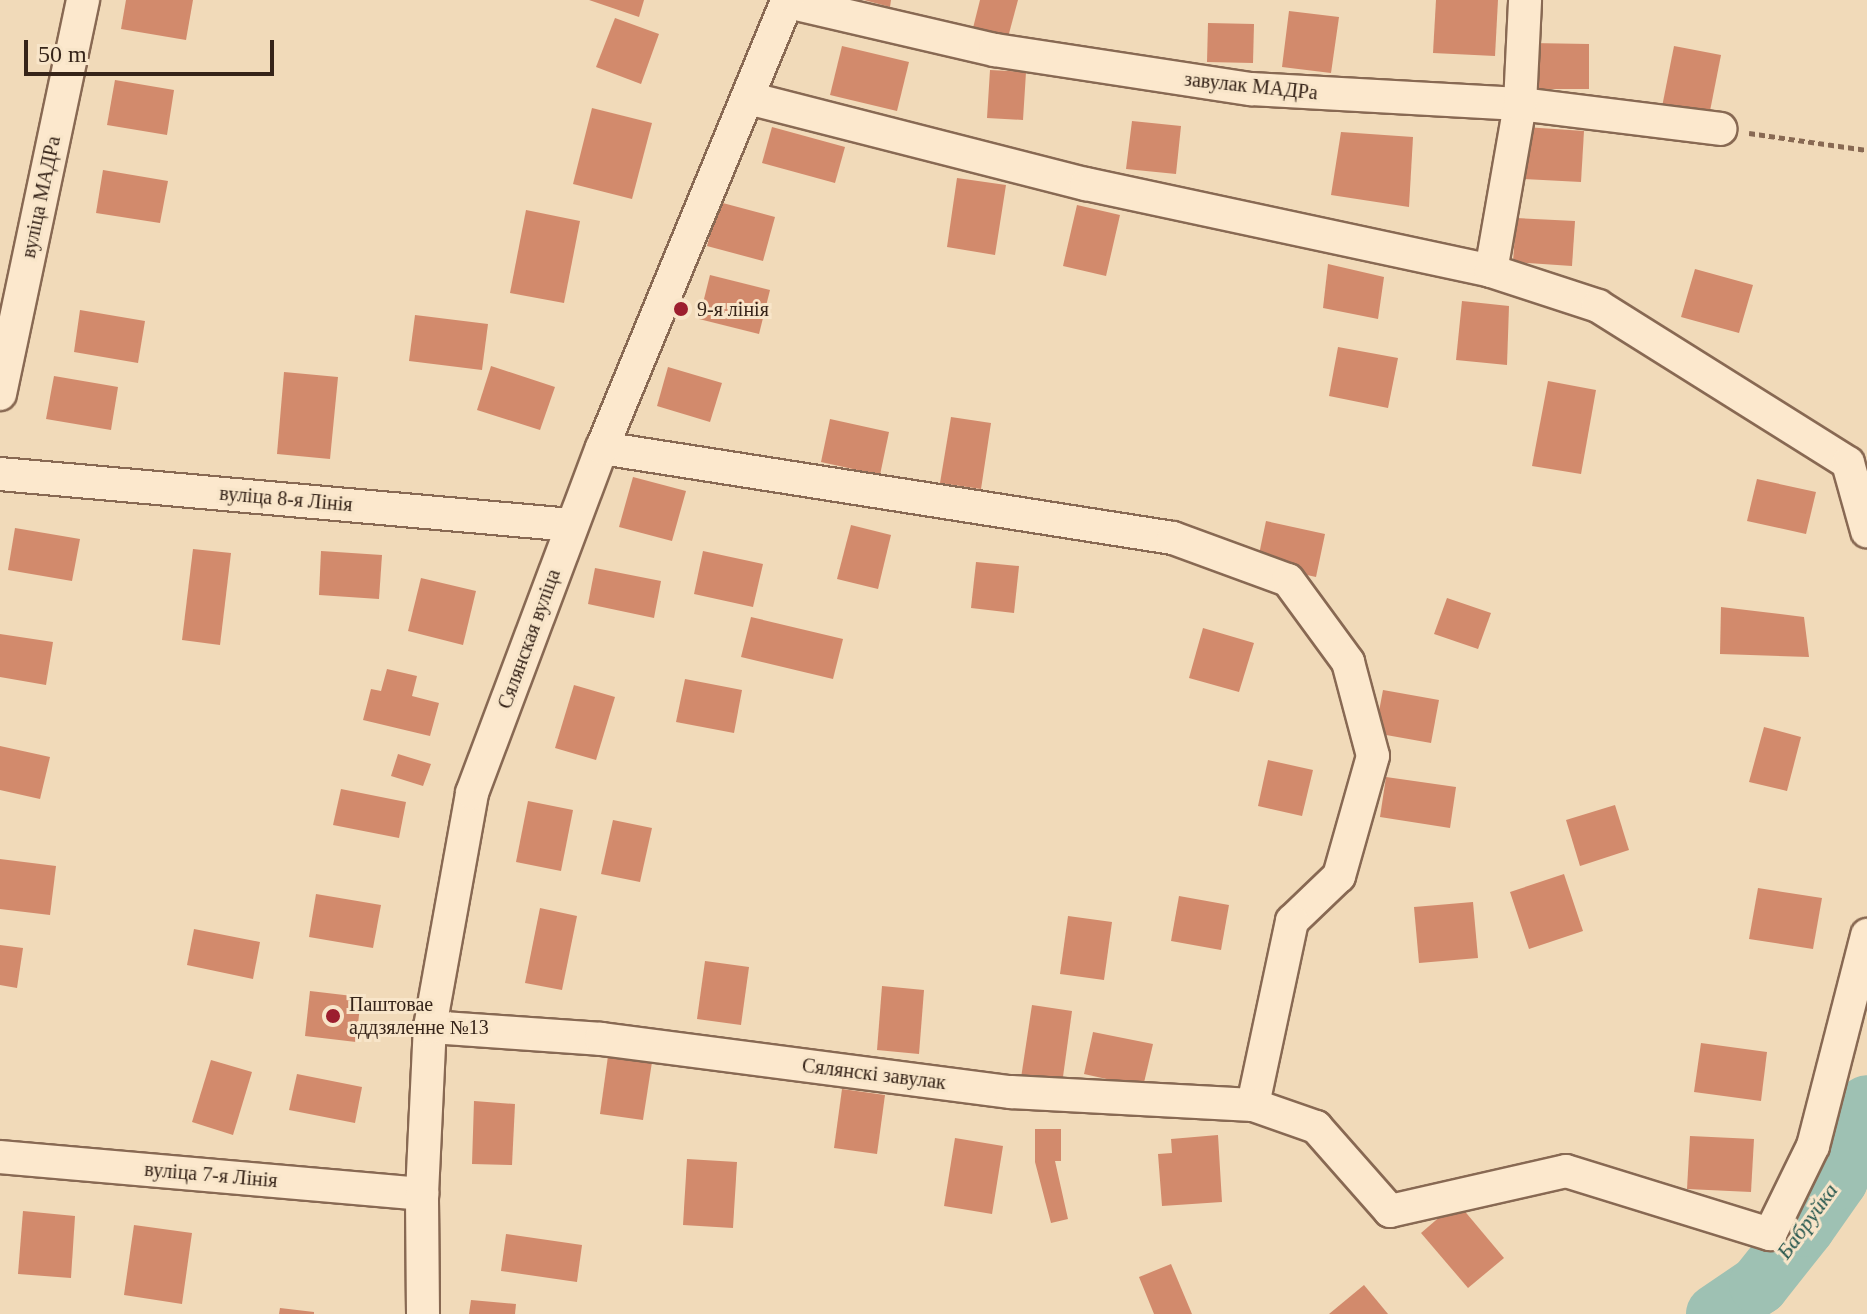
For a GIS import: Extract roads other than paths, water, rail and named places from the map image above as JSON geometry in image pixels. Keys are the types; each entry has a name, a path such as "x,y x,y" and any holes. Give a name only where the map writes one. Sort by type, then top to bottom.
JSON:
{"street":[{"name":"вуліца МАДРа","path":"0,394 83,0"},
{"path":"1491,271 1520,104 1525,0"},
{"name":"завулак МАДРа","path":"788,1 995,50 1251,89 1520,104 1720,129"},
{"name":"Сялянская вуліца","path":"423,1314 422,1194 430,1027 472,793 602,448 788,1"},
{"path":"748,98 1086,184 1491,271 1598,306 1848,463 1867,531"},
{"path":"602,448 1173,538 1288,580 1348,662 1373,756 1339,876 1292,921 1253,1105"},
{"name":"вуліца 8-я Лінія","path":"0,474 572,525"},
{"name":"Сялянскі завулак","path":"430,1027 601,1039 1011,1092 1253,1105 1316,1127 1390,1211 1566,1171 1770,1234 1813,1146 1867,935"},
{"name":"вуліца 7-я Лінія","path":"0,1157 422,1194"}],"waterway":[{"name":"Бабруйка","path":"1716,1314 1759,1285 1805,1227 1838,1180 1867,1105"}],"place":[{"name":"9-я лінія","path":"681,309"},
{"name":"Паштовае аддзяленне №13","path":"333,1016"}]}
